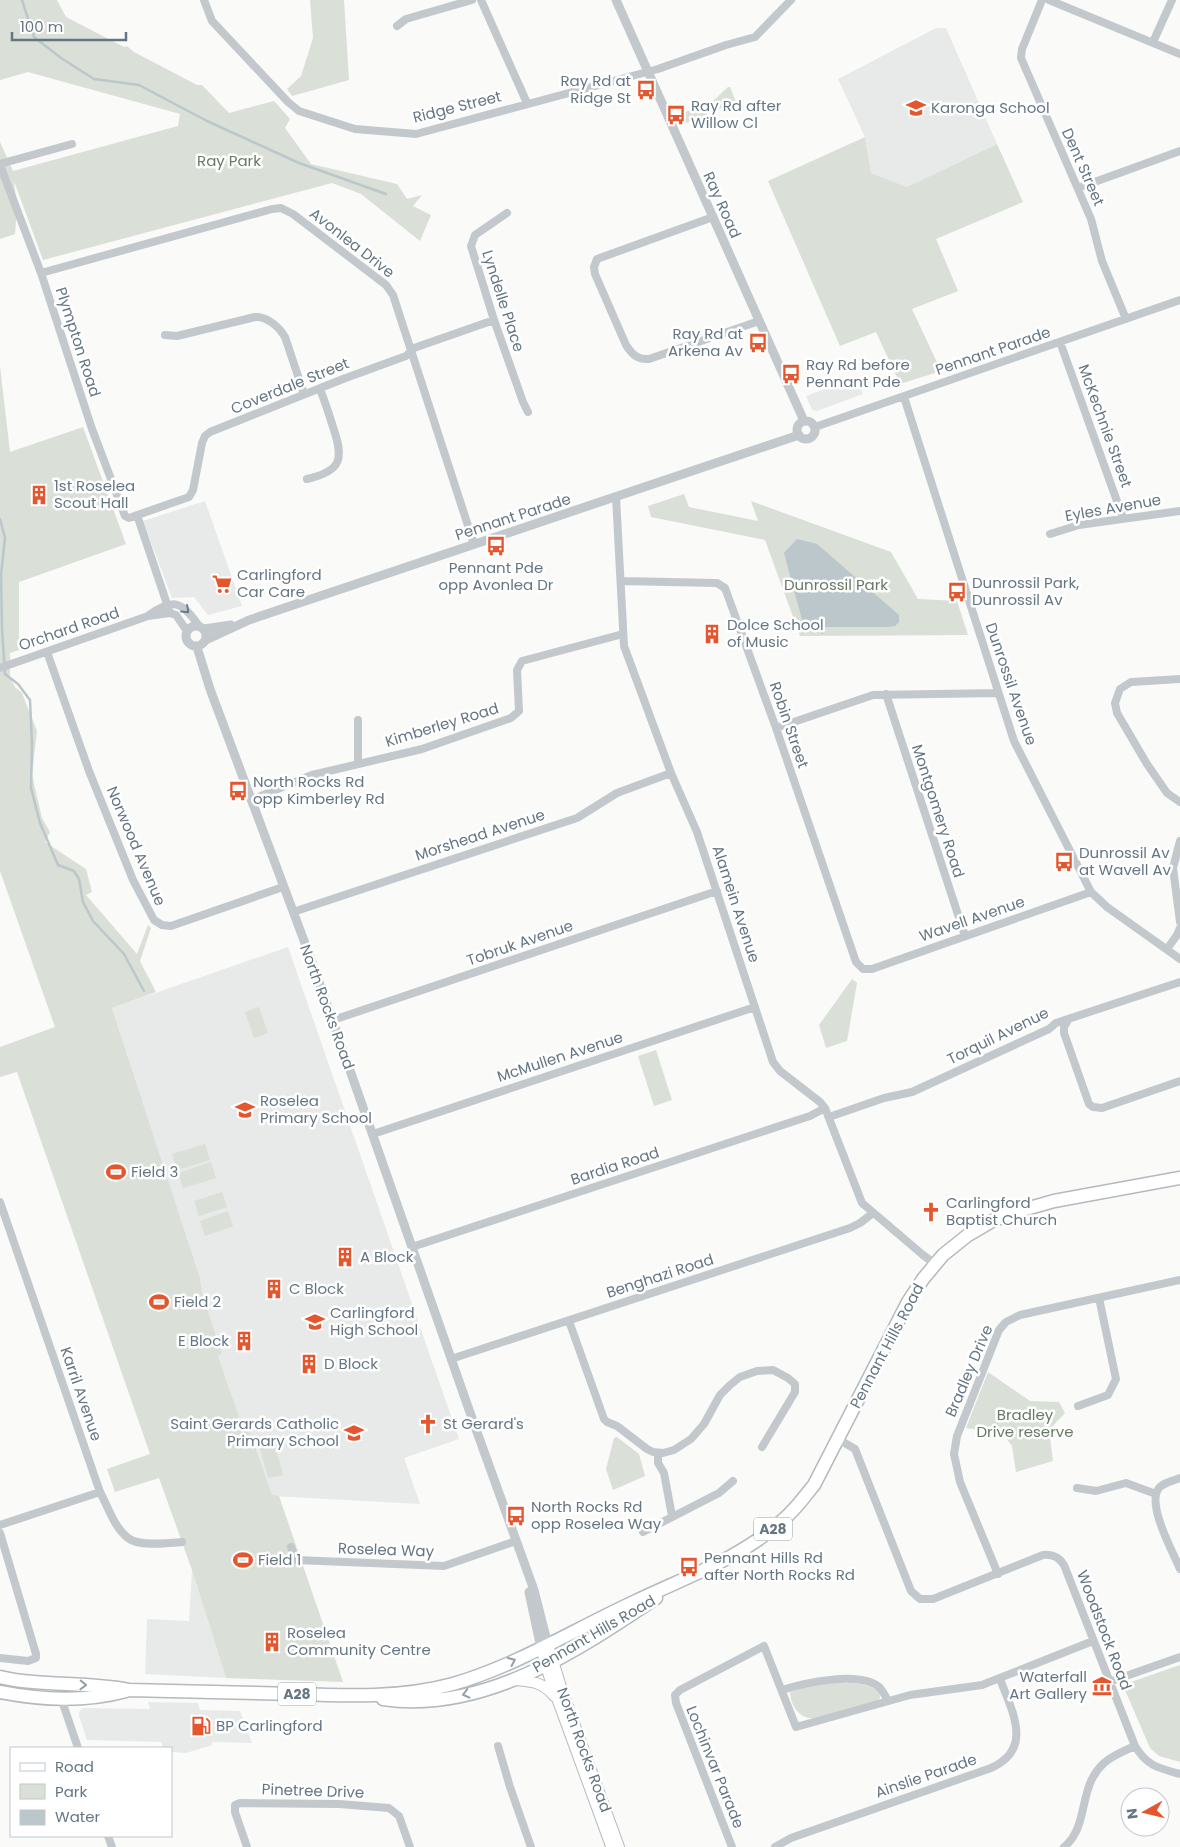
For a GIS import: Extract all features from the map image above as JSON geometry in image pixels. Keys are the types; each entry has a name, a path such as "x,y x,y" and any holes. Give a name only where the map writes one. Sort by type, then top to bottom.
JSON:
{"highway":[{"name":"Pennant Hills Road","path":"363,1696 415,1691 453,1684 499,1668 635,1601 676,1584 749,1546 785,1518 814,1485 908,1302 935,1264 968,1235 992,1221 1012,1213 1054,1201 1180,1178"},
{"name":"Pennant Hills Road","path":"0,1677 34,1683 107,1685 129,1690 363,1696 404,1702 438,1700 495,1687 549,1664 676,1584"},
{"path":"34,1683 45,1689 56,1691 61,1698"},
{"name":"Pennant Hills Road","path":"0,1692 61,1698 107,1696 129,1690"}],"main road":[{"name":"North Rocks Road","path":"545,1646 558,1700 612,1847"},
{"name":"North Rocks Road","path":"549,1664 619,1847"},
{"path":"513,1680 540,1684 549,1689 558,1700"}],"street":[{"name":"Ridge Street","path":"204,0 212,21 288,102 299,111 355,129 416,134 648,72 755,37 792,0"},
{"path":"397,26 406,19 472,0"},
{"path":"481,0 527,103"},
{"name":"Ray Road","path":"616,0 804,421"},
{"name":"Dent Street","path":"1042,0 1022,49 1022,58 1091,219 1102,261 1126,319"},
{"path":"1049,0 1180,54"},
{"path":"1153,42 1172,0"},
{"path":"0,165 72,144"},
{"path":"1078,188 1180,151"},
{"name":"Plympton Road","path":"0,165 41,273 92,429 125,516 129,518 137,515"},
{"name":"Avonlea Drive","path":"41,273 280,208 293,214 386,285 393,295 474,544"},
{"name":"Lyndelle Place","path":"507,213 477,233 471,243 471,249 494,320 528,412"},
{"path":"713,217 597,258 594,267 595,274 626,345 636,357 642,360 649,359 759,321"},
{"name":"Pennant Parade","path":"815,428 1180,300"},
{"path":"166,335 177,336 255,316 265,318 285,336 304,394"},
{"name":"Coverdale Street","path":"137,515 189,497 193,490 202,443 208,434 352,375 406,356 414,348 494,320"},
{"name":"McKechnie Street","path":"1060,342 1123,518"},
{"path":"307,479 321,476 329,471 335,465 340,454 339,444 320,389"},
{"name":"Dunrossil Avenue","path":"904,397 1014,741 1091,892 1107,907 1180,959"},
{"path":"804,421 812,423 815,428 815,433 811,438 806,439 799,435 798,426 804,421"},
{"name":"Pennant Parade","path":"206,640 236,624 799,435"},
{"name":"Alamein Avenue","path":"616,497 624,646 671,773 697,832 775,1065 825,1108 862,1203 923,1256 935,1264"},
{"name":"Eyles Avenue","path":"1050,534 1079,525 1180,511"},
{"path":"137,515 169,609 176,615 187,631"},
{"name":"Robin Street","path":"621,582 717,583 725,588 776,728 854,957 863,969"},
{"path":"169,609 181,605 188,610 201,627 207,635 202,645 196,647 188,643 187,631 192,627 201,627"},
{"name":"Orchard Road","path":"0,668 169,609"},
{"name":"Pennant Parade","path":"201,627 236,624"},
{"name":"Kimberley Road","path":"251,800 312,775 422,749 511,718 519,711 517,670 522,661 623,634"},
{"name":"North Rocks Road","path":"196,647 373,1134 534,1590 545,1646"},
{"name":"Norwood Avenue","path":"47,652 89,771 133,880 154,920 162,925 171,926 283,886"},
{"path":"1180,679 1131,682 1120,689 1115,703 1117,713 1147,764 1167,793 1180,802"},
{"path":"776,728 873,695 998,693"},
{"name":"Montgomery Road","path":"886,694 965,936"},
{"path":"358,720 358,764"},
{"name":"Morshead Avenue","path":"293,912 577,818 617,793 671,773"},
{"path":"1180,841 1173,868 1180,922"},
{"name":"Tobruk Avenue","path":"332,1020 717,891"},
{"name":"Wavell Avenue","path":"863,969 872,969 1091,892"},
{"path":"1167,949 1180,928"},
{"name":"Torquil Avenue","path":"829,1117 884,1098 912,1092 1049,1029 1056,1024 1180,982"},
{"name":"McMullen Avenue","path":"373,1134 755,1007"},
{"path":"1068,1020 1064,1027 1064,1033 1089,1104 1093,1108 1102,1108 1180,1081"},
{"name":"Bardia Road","path":"412,1247 810,1116 825,1108"},
{"name":"Karril Avenue","path":"0,1202 100,1492 115,1522 129,1539 152,1544 182,1542"},
{"name":"Benghazi Road","path":"451,1359 850,1228 873,1213"},
{"name":"Bradley Drive","path":"998,1574 960,1482 954,1454 957,1436 1002,1326 1010,1319 1020,1315 1180,1280"},
{"path":"1078,1406 1108,1395 1116,1379 1099,1298"},
{"path":"569,1321 604,1419 617,1426 647,1449 658,1453 674,1450 691,1439 704,1424 720,1395 735,1380 750,1373 772,1370 792,1382 796,1389 762,1447"},
{"name":"Woodstock Road","path":"838,1439 854,1449 911,1591 920,1599 930,1600 1043,1555 1050,1555 1058,1559 1064,1565 1092,1641 1135,1746 1142,1758 1154,1766 1180,1774"},
{"path":"658,1453 658,1463 664,1473 672,1516"},
{"path":"1180,1478 1164,1485 1156,1494 1156,1510 1180,1569"},
{"path":"643,1532 719,1492 732,1481"},
{"path":"1077,1488 1096,1491 1126,1483 1156,1494"},
{"path":"0,1525 100,1492"},
{"path":"0,1533 36,1650 36,1658 28,1661 0,1658"},
{"name":"Roselea Way","path":"291,1547 296,1560 444,1566 516,1541"},
{"name":"Lochinvar Parade","path":"732,1847 676,1703 675,1695 680,1690 764,1646 796,1726 913,1694 979,1686 1092,1641"},
{"path":"1109,1682 1180,1657"},
{"name":"Ainslie Parade","path":"775,1847 791,1838 991,1768 1004,1760 1013,1749 1017,1729 1000,1679"},
{"path":"782,1690 815,1681 861,1680 871,1682 880,1688 888,1701"},
{"path":"61,1698 78,1747"},
{"path":"498,1746 530,1847"},
{"path":"1064,1847 1077,1829 1086,1790 1097,1770 1111,1757 1135,1746"},
{"name":"Pinetree Drive","path":"247,1847 235,1812 235,1805 240,1803 339,1804 389,1808 399,1816 410,1847"}],"shaded area":[{"name":"Karonga School","path":"936,28 946,28 997,144 907,187 871,173 865,137 838,79"},
{"path":"856,377 863,394 817,411 812,410 806,396"},
{"path":"205,501 242,606 208,615 194,597 172,598 143,521"},
{"path":"288,947 459,1439 404,1458 420,1504 272,1496 248,1427 243,1428 218,1356 222,1354 202,1292 200,1278 112,1008"},
{"path":"192,1570 226,1678 145,1674 147,1619 189,1621"},
{"name":"BP Carlingford","path":"148,1702 198,1703 200,1710 240,1711 252,1743 212,1742 212,1745 186,1753 172,1752 172,1747 163,1747 161,1742 87,1740 79,1716 82,1708 150,1709"}],"green space":[{"name":"Ray Park","path":"0,0 57,0 66,17 124,47 127,46 134,52 197,85 202,85 229,113 274,101 290,119 285,128 311,164 397,184 407,199 422,195 413,206 431,215 420,241 361,194 332,183 43,260 14,181 17,207 15,234 0,239 0,142 13,171 178,126 180,114 28,72 0,80"},
{"path":"310,0 344,0 349,80 292,96 287,89 301,76 313,38"},
{"path":"730,87 736,102 684,124 680,114 712,102"},
{"path":"865,137 871,173 907,187 997,144 1023,202 936,239 958,291 912,309 941,371 900,384 876,332 840,346 768,181"},
{"path":"0,366 10,452 83,427 126,544 19,582 19,650 10,653 10,677 15,687 22,693 37,731 32,775 42,818 50,832 45,842 86,869 92,892 86,895 137,954 148,925 151,928 140,961 156,992 112,1008 200,1278 202,1292 222,1354 218,1356 243,1428 248,1426 272,1495 279,1496 343,1682 226,1678 192,1570 159,1478 115,1492 107,1469 150,1454 17,1072 0,1077 0,1047 55,1027 0,871"},
{"name":"Dunrossil Park","path":"684,494 689,507 758,521 751,501 891,552 918,599 957,601 968,635 800,636 765,540 651,517 648,506"},
{"path":"852,979 857,983 847,1041 826,1048 819,1025"},
{"path":"259,1007 268,1033 254,1038 245,1012"},
{"path":"656,1050 672,1100 654,1106 638,1056"},
{"path":"205,1144 210,1160 177,1170 172,1154"},
{"path":"211,1162 216,1178 183,1188 178,1173"},
{"path":"222,1192 227,1207 199,1216 194,1201"},
{"path":"228,1211 233,1226 205,1236 200,1221"},
{"name":"Bradley Drive reserve","path":"988,1372 1030,1401 1059,1402 1065,1413 1049,1430 1053,1461 1016,1472 1012,1446 1002,1433 966,1428"},
{"path":"617,1437 639,1454 645,1476 613,1490 606,1469 614,1438"},
{"path":"274,1441 283,1475 268,1478 259,1445"},
{"path":"1180,1665 1180,1762 1159,1756 1150,1748 1125,1690 1128,1683"},
{"path":"833,1683 870,1686 881,1693 879,1700 814,1718 800,1714 794,1707 790,1692 808,1686"}],"water":[{"path":"797,539 817,544 899,615 899,622 895,626 888,627 804,627 784,553"}],"waterway":[{"path":"22,0 34,37 61,58 94,79 139,85 207,121 299,163 386,194"},
{"path":"0,519 5,538 1,575 5,674 18,684 30,700 31,788 40,823 58,865 74,871 79,879 83,902 93,921 124,954 144,991"},
{"path":"822,625 822,633"}],"place":[{"name":"Ray Rd at Ridge St","path":"646,90"},
{"name":"Karonga School","path":"916,108"},
{"name":"Ray Rd after Willow Cl","path":"676,115"},
{"name":"Ray Rd at Arkena Av","path":"758,343"},
{"name":"Ray Rd before Pennant Pde","path":"791,374"},
{"name":"1st Roselea Scout Hall","path":"39,495"},
{"name":"Pennant Pde opp Avonlea Dr","path":"496,546"},
{"name":"Carlingford Car Care","path":"222,584"},
{"name":"Dunrossil Park, Dunrossil Av","path":"957,592"},
{"name":"Dolce School of Music","path":"712,634"},
{"name":"North Rocks Rd opp Kimberley Rd","path":"238,791"},
{"name":"Dunrossil Av at Wavell Av","path":"1064,862"},
{"name":"Roselea Primary School","path":"245,1110"},
{"name":"Field 3","path":"116,1172"},
{"name":"Carlingford Baptist Church","path":"931,1212"},
{"name":"A Block","path":"345,1257"},
{"name":"C Block","path":"274,1289"},
{"name":"Field 2","path":"159,1302"},
{"name":"Carlingford High School","path":"315,1322"},
{"name":"E Block","path":"244,1341"},
{"name":"D Block","path":"309,1364"},
{"name":"St Gerard's","path":"428,1424"},
{"name":"Saint Gerards Catholic Primary School","path":"354,1433"},
{"name":"North Rocks Rd opp Roselea Way","path":"516,1516"},
{"name":"Field 1","path":"243,1560"},
{"name":"Pennant Hills Rd after North Rocks Rd","path":"689,1567"},
{"name":"Roselea Community Centre","path":"272,1642"},
{"name":"Waterfall Art Gallery","path":"1102,1686"},
{"name":"BP Carlingford","path":"201,1726"}]}
